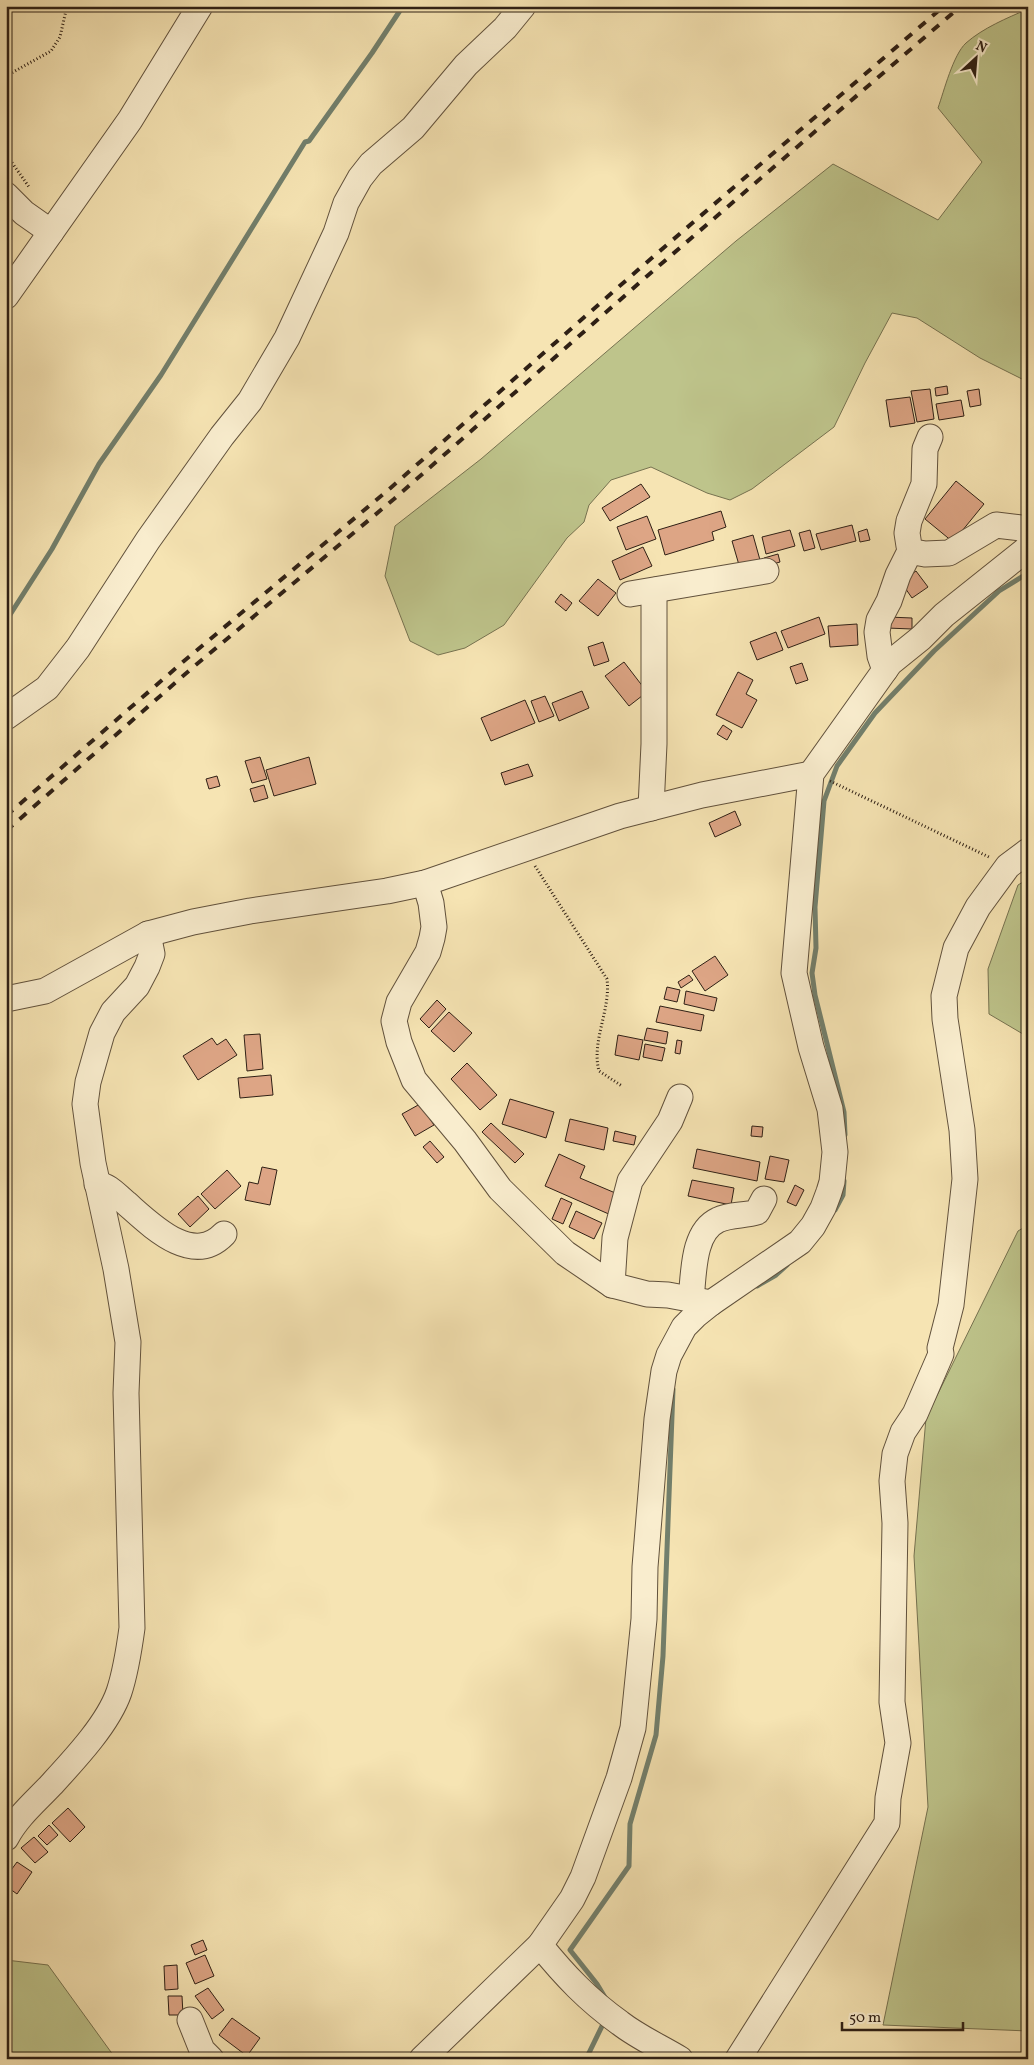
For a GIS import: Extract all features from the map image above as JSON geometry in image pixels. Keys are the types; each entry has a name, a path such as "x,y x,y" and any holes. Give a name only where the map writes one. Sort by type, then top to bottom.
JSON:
{"street":[{"path":"6,296 130,120 200,6"},
{"path":"6,717 47,688 78,648 148,540 222,436 250,401 287,338 336,233 346,203 360,178 371,164 412,128 466,65 506,28 523,6"},
{"path":"6,195 24,213 51,232"},
{"path":"930,437 924,449 924,484 909,521 907,533 908,546 914,552 925,554 949,553 996,525 1021,528 1028,533"},
{"path":"422,2059 540,1945 572,1899 583,1877 619,1778 633,1728 644,1619 645,1567 656,1429 664,1371 669,1355 701,1301 800,1242 813,1226 823,1208 832,1182 835,1152 830,1109 811,1047 794,973 811,774 890,663 921,638 944,615 1028,548"},
{"path":"885,670 880,656 877,632 879,620 911,549"},
{"path":"630,594 766,571"},
{"path":"651,808 654,744 654,598 656,590"},
{"path":"6,999 45,991 77,971 148,934 193,922 250,911 388,891 425,883 620,816 702,795 811,774"},
{"path":"738,2059 887,1823 888,1798 898,1743 892,1702 895,1523 892,1481 896,1454 903,1432 915,1414 941,1354 940,1348 951,1305 965,1179 962,1130 945,1019 944,996 956,948 978,907 1008,866 1028,851"},
{"path":"425,883 431,903 434,927 432,938 428,952 399,1002 394,1021 399,1042 414,1080 465,1141 500,1189 565,1254 612,1285 647,1294 668,1294 701,1301"},
{"path":"6,1838 13,1825 69,1766 100,1727 119,1694 128,1662 132,1628 126,1392 128,1342 116,1269 97,1184 85,1104 88,1082 102,1034 112,1012 137,986 152,954 148,934"},
{"path":"612,1285 615,1238 630,1181 670,1121 680,1097"},
{"path":"97,1184 109,1187 158,1230 194,1248 202,1248 218,1241 224,1234"},
{"path":"701,1301 697,1254 706,1228 718,1220 757,1212 764,1199"},
{"path":"540,1945 568,1980 593,2002 621,2024 680,2059"},
{"path":"190,2020 202,2050 210,2059"}],"path":[{"path":"6,76 51,51 60,37 67,6"},
{"path":"811,774 859,794 1008,866"},
{"path":"524,848 607,979 609,994 595,1058 599,1071 622,1086"}],"green space":[{"path":"1028,9 1028,382 980,358 917,318 892,313 834,427 752,489 730,500 707,493 651,467 611,480 589,505 584,522 567,538 504,625 465,648 438,655 410,641 385,576 395,526 481,459 736,241 833,164 938,220 982,162 938,108 953,64 966,43 996,24"},
{"path":"1028,879 1028,1037 989,1014 988,969 1018,885"},
{"path":"1028,1225 1028,2031 883,2025 928,1807 914,1556 926,1418 1018,1231"},
{"path":"6,1960 48,1965 116,2059 6,2059"}],"building":[{"path":"947,386 948,394 936,396 935,388"},
{"path":"930,389 934,419 917,422 911,391"},
{"path":"979,389 981,405 970,407 967,391"},
{"path":"910,397 915,423 890,427 886,400"},
{"path":"961,400 964,416 939,420 936,404"},
{"path":"956,481 984,504 953,542 925,519"},
{"path":"641,484 650,497 610,521 602,508"},
{"path":"721,511 726,527 712,532 714,540 665,555 658,530"},
{"path":"647,516 656,539 626,550 617,527"},
{"path":"852,525 856,541 821,550 816,534"},
{"path":"867,529 870,540 860,542 858,532"},
{"path":"790,530 795,546 766,554 762,537"},
{"path":"810,530 815,548 804,551 799,533"},
{"path":"753,535 760,560 739,565 732,541"},
{"path":"643,547 652,566 620,580 612,561"},
{"path":"778,554 780,562 766,566 764,558"},
{"path":"916,571 928,587 912,598 901,582"},
{"path":"598,579 616,593 598,616 579,601"},
{"path":"561,594 572,603 566,611 555,602"},
{"path":"819,617 825,634 788,648 781,631"},
{"path":"888,617 912,618 912,629 887,628"},
{"path":"857,624 858,645 830,647 828,626"},
{"path":"776,632 783,650 757,660 750,642"},
{"path":"603,642 609,661 594,666 588,647"},
{"path":"624,662 647,692 629,706 605,676"},
{"path":"802,663 808,680 796,684 790,667"},
{"path":"738,672 753,680 746,694 757,700 742,728 716,715"},
{"path":"582,691 589,708 559,721 552,703"},
{"path":"545,696 554,716 539,722 531,701"},
{"path":"525,700 535,723 491,741 481,718"},
{"path":"723,725 732,731 727,740 717,734"},
{"path":"260,757 267,779 252,783 245,761"},
{"path":"309,757 316,784 274,796 266,770"},
{"path":"528,764 533,776 505,785 501,773"},
{"path":"217,776 220,786 209,789 206,779"},
{"path":"264,785 268,798 254,802 250,789"},
{"path":"735,811 741,825 715,837 709,823"},
{"path":"715,956 728,975 705,991 692,971"},
{"path":"689,975 693,980 681,988 678,982"},
{"path":"667,987 680,990 677,1002 664,999"},
{"path":"686,991 717,998 714,1011 684,1004"},
{"path":"437,1000 446,1009 429,1028 420,1019"},
{"path":"660,1006 704,1015 701,1031 656,1022"},
{"path":"449,1012 472,1033 454,1052 431,1031"},
{"path":"647,1028 668,1032 666,1044 644,1040"},
{"path":"260,1034 263,1069 247,1071 244,1035"},
{"path":"618,1035 643,1040 639,1060 615,1055"},
{"path":"212,1038 217,1045 226,1039 237,1055 198,1080 183,1056"},
{"path":"677,1040 682,1041 680,1054 675,1053"},
{"path":"645,1044 665,1048 662,1061 643,1057"},
{"path":"467,1063 497,1095 480,1110 451,1079"},
{"path":"271,1075 273,1095 240,1098 238,1078"},
{"path":"510,1099 554,1112 546,1138 502,1124"},
{"path":"420,1104 434,1125 415,1136 402,1114"},
{"path":"570,1119 608,1128 604,1150 565,1141"},
{"path":"491,1123 524,1154 515,1163 482,1132"},
{"path":"752,1126 763,1127 762,1137 751,1136"},
{"path":"615,1131 636,1136 634,1145 613,1141"},
{"path":"430,1141 444,1157 437,1163 423,1147"},
{"path":"697,1149 760,1162 757,1181 693,1168"},
{"path":"559,1154 585,1166 580,1178 620,1195 611,1215 545,1186"},
{"path":"770,1156 789,1160 784,1182 765,1179"},
{"path":"262,1167 277,1170 270,1205 245,1200 249,1182 258,1184"},
{"path":"227,1170 241,1186 215,1209 201,1194"},
{"path":"692,1180 734,1188 731,1205 688,1196"},
{"path":"795,1185 804,1190 796,1206 787,1202"},
{"path":"198,1196 209,1209 190,1227 178,1214"},
{"path":"561,1198 572,1203 563,1224 552,1219"},
{"path":"576,1211 602,1223 594,1239 569,1227"},
{"path":"68,1808 85,1827 70,1842 52,1823"},
{"path":"49,1825 58,1835 47,1845 38,1836"},
{"path":"34,1837 48,1852 35,1863 21,1848"},
{"path":"17,1862 32,1872 17,1894 6,1886 6,1877"},
{"path":"203,1940 207,1950 195,1955 191,1945"},
{"path":"205,1955 214,1976 195,1984 186,1963"},
{"path":"177,1965 178,1989 165,1990 164,1966"},
{"path":"208,1988 224,2010 212,2019 195,1996"},
{"path":"168,1996 182,1996 183,2015 169,2015"},
{"path":"232,2018 260,2038 247,2056 219,2035"}],"waterway":[{"path":"6,621 52,549 99,464 161,375 305,142 309,141 403,6"},
{"path":"845,1135 844,1112 815,995 812,973 816,948 815,907 824,801 837,766 875,713 934,651 999,591 1028,573"},
{"path":"835,1210 843,1195 844,1181"},
{"path":"757,1286 776,1275 787,1265"},
{"path":"606,1999 597,1984 570,1950 629,1866 630,1824 656,1735 663,1656 673,1389"},
{"path":"586,2059 605,2020"}],"railway":[{"path":"6,816 184,661 387,491 639,269 944,6"},
{"path":"6,831 191,669 394,499 646,277 961,6"}]}
